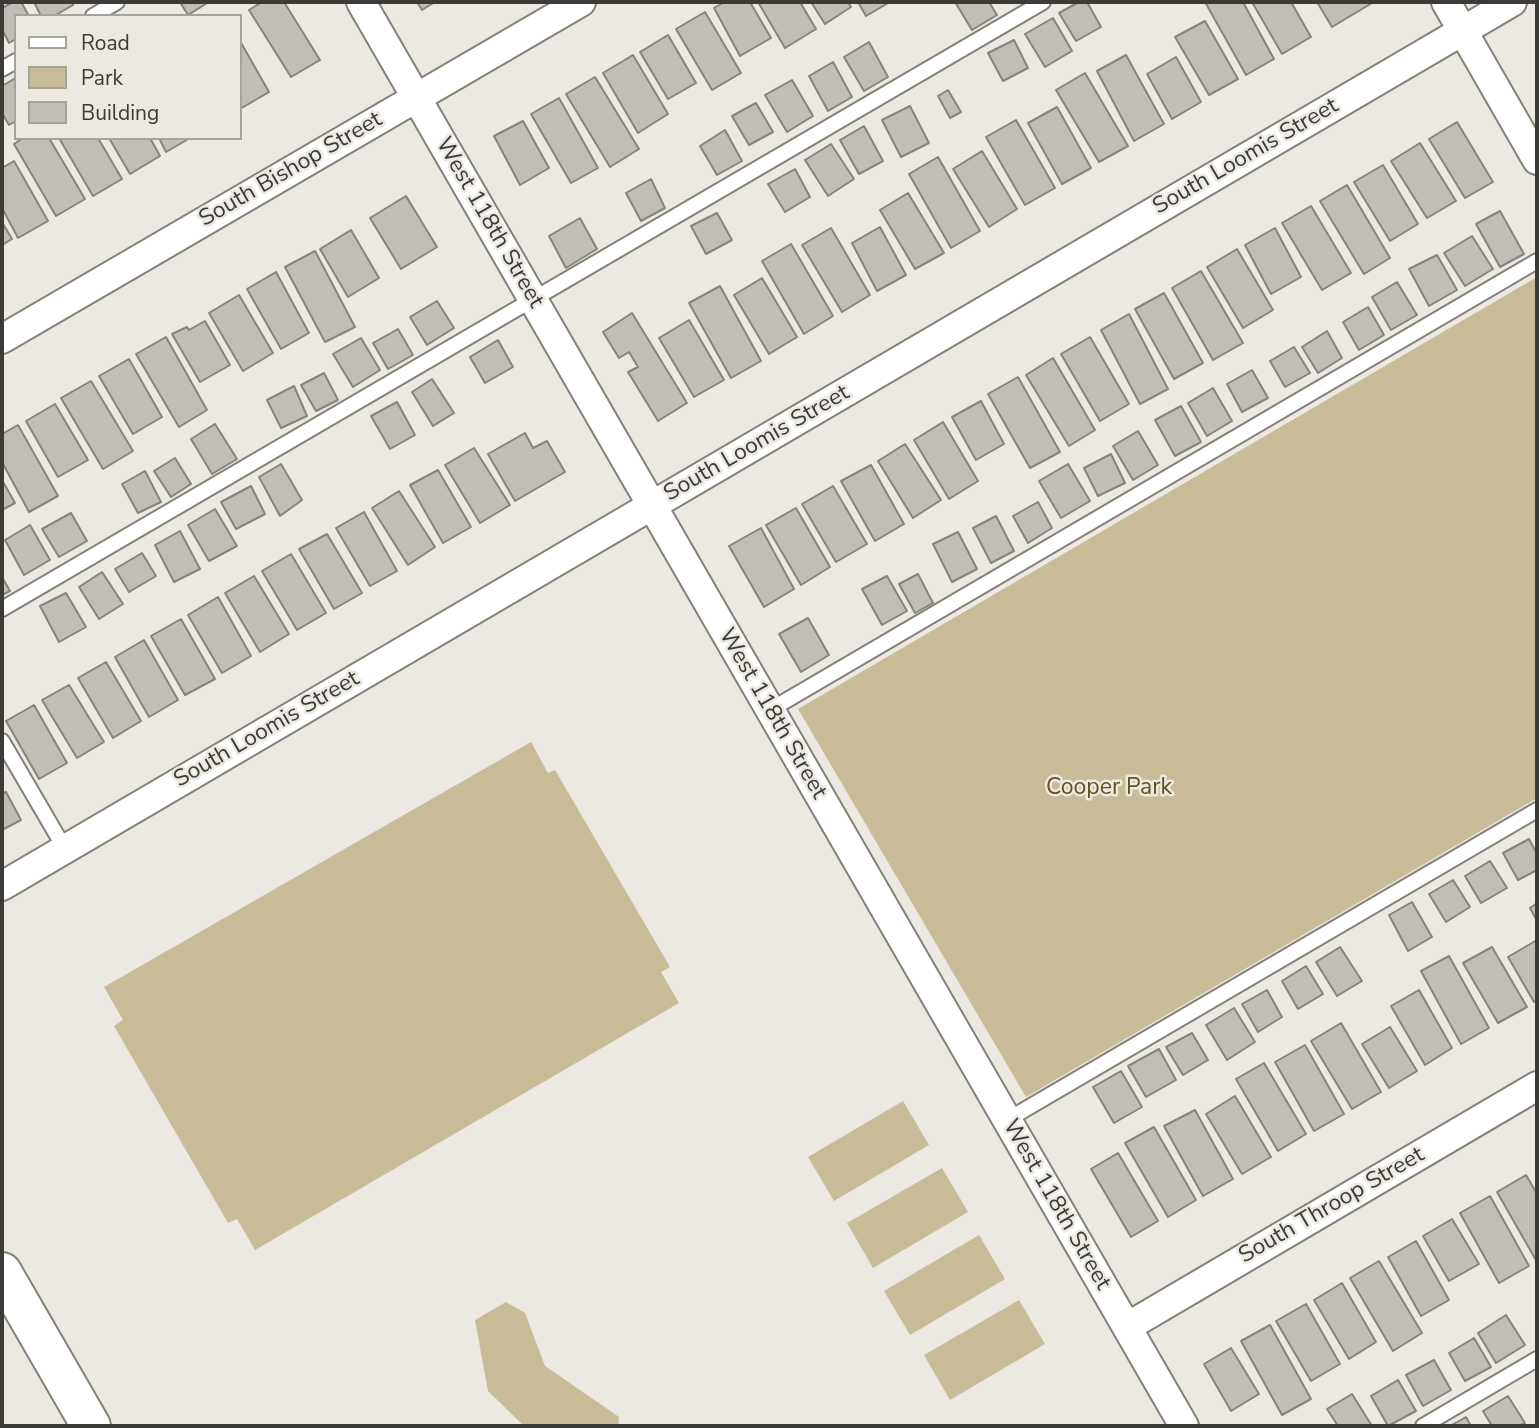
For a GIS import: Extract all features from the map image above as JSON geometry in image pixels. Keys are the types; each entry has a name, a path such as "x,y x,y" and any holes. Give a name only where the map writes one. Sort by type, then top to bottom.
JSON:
{"street":[{"name":"West 118th Street","path":"361,2 1184,1426"},
{"name":"South Bishop Street","path":"2,339 581,2"},
{"path":"1446,2 1537,160"},
{"name":"South Loomis Street","path":"2,886 1512,2"},
{"name":"South Throop Street","path":"1127,1327 1537,1086"},
{"path":"2,1272 92,1426"}],"lane":[{"path":"96,14 117,2"},
{"path":"2,609 1044,2"},
{"path":"770,710 1537,261"},
{"path":"2,741 65,849"},
{"path":"1007,1119 1537,810"},
{"path":"1423,1426 1537,1359"}],"green space":[{"name":"Cooper Park","path":"1537,277 1537,798 1026,1097 798,709"},
{"path":"531,742 548,773 555,770 670,967 661,972 679,1003 255,1250 237,1219 228,1223 114,1026 123,1020 104,987"},
{"path":"903,1101 929,1145 834,1201 808,1157"},
{"path":"942,1168 968,1212 873,1268 847,1223"},
{"path":"979,1235 1005,1279 910,1335 884,1291"},
{"path":"1019,1300 1045,1344 950,1400 924,1355"},
{"path":"506,1302 525,1313 545,1366 619,1417 618,1426 524,1426 488,1391 475,1320"}],"building":[{"path":"13,2 21,2 28,14 14,14 14,40 9,43 2,29 2,8"},
{"path":"34,2 71,2 73,5 57,14 40,14"},
{"path":"180,2 209,2 190,14"},
{"path":"262,2 284,2 320,60 291,77 249,10"},
{"path":"417,2 435,2 422,10"},
{"path":"724,2 750,2 771,38 740,56 714,8"},
{"path":"758,2 800,2 816,29 785,48"},
{"path":"811,2 848,2 851,7 825,24"},
{"path":"858,2 890,2 866,16"},
{"path":"955,2 989,2 997,15 972,30"},
{"path":"1079,2 1087,2 1101,27 1076,41 1059,13"},
{"path":"1205,2 1243,2 1274,59 1246,75"},
{"path":"1252,2 1291,2 1311,37 1282,54"},
{"path":"1317,2 1372,2 1372,3 1332,27"},
{"path":"705,12 741,73 712,90 676,29"},
{"path":"1053,18 1072,51 1045,67 1025,34"},
{"path":"1205,21 1238,79 1209,95 1175,37"},
{"path":"668,35 696,83 668,99 640,52"},
{"path":"1014,40 1028,68 1003,81 988,53"},
{"path":"869,42 888,77 864,91 844,57"},
{"path":"242,45 269,92 242,108"},
{"path":"633,55 668,114 638,133 603,73"},
{"path":"1126,55 1164,124 1134,141 1097,71"},
{"path":"1176,57 1201,102 1172,119 1147,74"},
{"path":"833,62 852,97 828,111 809,76"},
{"path":"1085,73 1128,146 1099,162 1056,90"},
{"path":"595,77 639,149 610,167 566,94"},
{"path":"14,79 14,122 9,125 2,113 2,86"},
{"path":"792,80 813,116 787,132 765,95"},
{"path":"948,90 961,112 950,118 938,96"},
{"path":"559,98 598,168 571,183 531,114"},
{"path":"756,103 773,132 749,145 732,116"},
{"path":"910,106 929,143 901,157 882,120"},
{"path":"1057,107 1091,168 1062,184 1028,123"},
{"path":"1016,120 1055,188 1025,205 986,137"},
{"path":"523,121 549,168 520,185 494,136"},
{"path":"1457,122 1493,182 1465,198 1429,139"},
{"path":"864,126 883,161 859,174 840,140"},
{"path":"725,130 742,161 717,175 700,146"},
{"path":"20,140 50,140 85,199 56,216 14,144"},
{"path":"60,140 99,140 122,179 93,196"},
{"path":"110,140 151,140 160,156 130,174"},
{"path":"160,140 187,140 166,152"},
{"path":"1420,143 1456,201 1427,218 1391,161"},
{"path":"831,144 854,179 828,196 805,160"},
{"path":"982,151 1017,209 989,227 953,169"},
{"path":"938,157 980,231 951,248 909,174"},
{"path":"14,161 48,221 18,238 2,208 2,168"},
{"path":"1383,165 1418,224 1390,241 1354,182"},
{"path":"795,169 810,197 785,212 768,184"},
{"path":"651,179 665,208 641,221 626,193"},
{"path":"1347,185 1390,258 1364,274 1320,201"},
{"path":"908,193 944,253 915,269 880,210"},
{"path":"406,196 437,247 401,269 370,218"},
{"path":"1311,206 1351,273 1322,290 1282,223"},
{"path":"1500,211 1524,254 1500,267 1476,224"},
{"path":"717,213 732,240 706,254 691,226"},
{"path":"580,218 597,249 566,268 549,236"},
{"path":"2,222 12,239 2,245"},
{"path":"880,227 906,275 877,291 852,243"},
{"path":"831,228 870,295 842,312 802,245"},
{"path":"1275,228 1301,277 1271,294 1245,245"},
{"path":"351,230 379,278 348,297 320,249"},
{"path":"1472,236 1493,269 1465,286 1444,253"},
{"path":"791,244 833,316 804,334 762,261"},
{"path":"1237,249 1273,310 1243,328 1207,267"},
{"path":"315,251 355,327 325,342 285,267"},
{"path":"1437,255 1457,290 1429,306 1409,269"},
{"path":"1201,271 1243,343 1213,360 1172,288"},
{"path":"276,272 309,333 281,349 247,289"},
{"path":"762,278 797,337 769,354 734,295"},
{"path":"1397,282 1417,315 1391,330 1372,297"},
{"path":"720,286 761,361 731,378 689,303"},
{"path":"1164,293 1203,363 1174,379 1135,309"},
{"path":"239,295 273,353 243,371 209,313"},
{"path":"437,301 454,328 427,345 410,317"},
{"path":"1368,307 1384,335 1359,350 1343,322"},
{"path":"632,313 687,403 658,421 628,372 638,367 629,352 619,358 603,332"},
{"path":"1129,314 1168,389 1140,404 1101,330"},
{"path":"689,320 724,380 694,397 659,338"},
{"path":"205,321 230,365 200,382 172,334 187,327 189,330"},
{"path":"398,329 413,355 388,369 373,343"},
{"path":"1327,331 1342,358 1318,373 1302,347"},
{"path":"166,337 207,410 179,427 136,354"},
{"path":"1090,337 1129,404 1100,421 1061,354"},
{"path":"361,338 380,370 353,387 333,354"},
{"path":"498,340 513,367 485,383 470,357"},
{"path":"1294,347 1310,373 1285,387 1270,361"},
{"path":"1053,358 1095,430 1069,446 1026,375"},
{"path":"129,359 162,417 133,434 99,376"},
{"path":"1252,370 1268,398 1242,412 1227,384"},
{"path":"324,373 338,400 316,411 301,385"},
{"path":"1018,377 1060,452 1030,468 988,394"},
{"path":"432,379 454,413 433,426 412,392"},
{"path":"91,381 133,451 103,469 61,398"},
{"path":"294,386 307,416 281,428 267,400"},
{"path":"1213,388 1232,421 1207,436 1188,403"},
{"path":"981,401 1004,444 976,460 952,417"},
{"path":"397,402 415,435 390,449 371,416"},
{"path":"55,404 88,460 58,477 26,421"},
{"path":"1181,406 1201,442 1175,456 1155,420"},
{"path":"943,422 978,481 949,499 914,440"},
{"path":"215,424 237,459 212,474 191,439"},
{"path":"18,425 58,496 29,512 2,462 2,434"},
{"path":"1138,431 1158,465 1133,480 1113,446"},
{"path":"525,433 533,448 547,441 565,472 515,501 488,454"},
{"path":"905,444 941,500 913,518 878,461"},
{"path":"474,448 510,505 480,523 445,465"},
{"path":"1111,454 1125,483 1098,496 1084,468"},
{"path":"175,458 191,484 171,497 154,471"},
{"path":"281,464 302,500 280,516 259,477"},
{"path":"1068,464 1090,501 1061,518 1039,481"},
{"path":"871,465 904,524 875,541 841,481"},
{"path":"438,470 471,527 443,543 410,485"},
{"path":"145,471 161,502 138,513 122,484"},
{"path":"2,480 15,503 2,510"},
{"path":"251,486 265,514 236,529 221,502"},
{"path":"833,486 867,544 836,562 802,504"},
{"path":"399,491 435,547 408,565 372,508"},
{"path":"1038,502 1052,528 1028,543 1013,516"},
{"path":"796,508 830,567 801,585 766,525"},
{"path":"215,509 237,546 209,561 188,525"},
{"path":"364,512 397,571 370,586 336,528"},
{"path":"71,513 87,541 59,557 42,529"},
{"path":"996,516 1014,551 991,563 973,528"},
{"path":"30,525 50,560 24,575 5,540"},
{"path":"761,528 794,589 764,607 729,546"},
{"path":"180,531 200,569 174,582 155,545"},
{"path":"958,532 977,569 952,582 933,544"},
{"path":"327,534 362,593 334,609 299,549"},
{"path":"142,553 156,576 129,592 115,569"},
{"path":"291,554 326,613 297,630 262,571"},
{"path":"102,572 123,604 99,619 79,587"},
{"path":"918,574 933,603 915,613 899,584"},
{"path":"254,576 289,634 260,652 225,593"},
{"path":"887,576 907,611 882,625 862,589"},
{"path":"2,577 10,591 2,595"},
{"path":"66,593 86,627 59,642 40,606"},
{"path":"218,597 251,656 222,673 188,615"},
{"path":"808,618 829,655 801,672 779,634"},
{"path":"181,619 215,679 185,695 151,636"},
{"path":"144,640 178,700 149,717 115,657"},
{"path":"106,662 141,721 113,738 78,678"},
{"path":"69,685 104,742 77,758 42,700"},
{"path":"34,705 67,763 39,779 6,721"},
{"path":"6,792 21,820 2,830 2,794"},
{"path":"1529,839 1537,854 1537,870 1518,880 1503,853"},
{"path":"1490,861 1507,888 1481,903 1465,876"},
{"path":"1453,880 1470,907 1446,922 1429,894"},
{"path":"1412,902 1432,937 1408,951 1389,915"},
{"path":"1537,903 1537,921 1530,908"},
{"path":"1537,940 1537,1000 1534,1002 1508,957"},
{"path":"1340,947 1362,981 1337,996 1316,962"},
{"path":"1492,947 1527,1007 1498,1023 1463,963"},
{"path":"1449,956 1489,1028 1461,1044 1421,971"},
{"path":"1306,966 1323,994 1298,1009 1282,981"},
{"path":"1267,990 1282,1017 1258,1032 1242,1004"},
{"path":"1419,990 1452,1048 1425,1065 1391,1006"},
{"path":"1234,1008 1255,1042 1227,1060 1206,1025"},
{"path":"1341,1023 1381,1092 1352,1109 1311,1041"},
{"path":"1390,1027 1417,1071 1389,1088 1362,1044"},
{"path":"1192,1033 1208,1060 1183,1075 1166,1047"},
{"path":"1305,1045 1344,1114 1314,1131 1275,1062"},
{"path":"1159,1049 1176,1080 1146,1097 1128,1066"},
{"path":"1264,1063 1306,1134 1278,1151 1236,1079"},
{"path":"1121,1071 1142,1107 1114,1123 1093,1087"},
{"path":"1235,1096 1271,1157 1242,1174 1206,1114"},
{"path":"1195,1110 1233,1179 1203,1196 1164,1126"},
{"path":"1154,1127 1196,1200 1168,1217 1125,1143"},
{"path":"1118,1153 1158,1221 1131,1237 1091,1169"},
{"path":"1526,1175 1537,1194 1537,1262 1497,1192"},
{"path":"1490,1196 1529,1266 1499,1283 1460,1213"},
{"path":"1452,1219 1479,1264 1449,1281 1423,1236"},
{"path":"1416,1241 1449,1300 1421,1316 1388,1257"},
{"path":"1379,1261 1422,1333 1393,1351 1350,1278"},
{"path":"1342,1283 1376,1342 1349,1359 1314,1300"},
{"path":"1306,1304 1340,1364 1311,1381 1276,1321"},
{"path":"1506,1315 1525,1345 1496,1363 1478,1333"},
{"path":"1270,1325 1311,1399 1282,1415 1241,1341"},
{"path":"1474,1338 1491,1367 1465,1381 1449,1353"},
{"path":"1231,1348 1259,1394 1231,1411 1204,1364"},
{"path":"1434,1360 1451,1390 1423,1406 1406,1375"},
{"path":"1398,1380 1416,1411 1388,1426 1371,1396"},
{"path":"1352,1394 1372,1426 1338,1426 1327,1409"},
{"path":"1508,1396 1525,1423 1519,1426 1492,1426 1483,1411"},
{"path":"1466,1417 1471,1426 1450,1426"}]}
